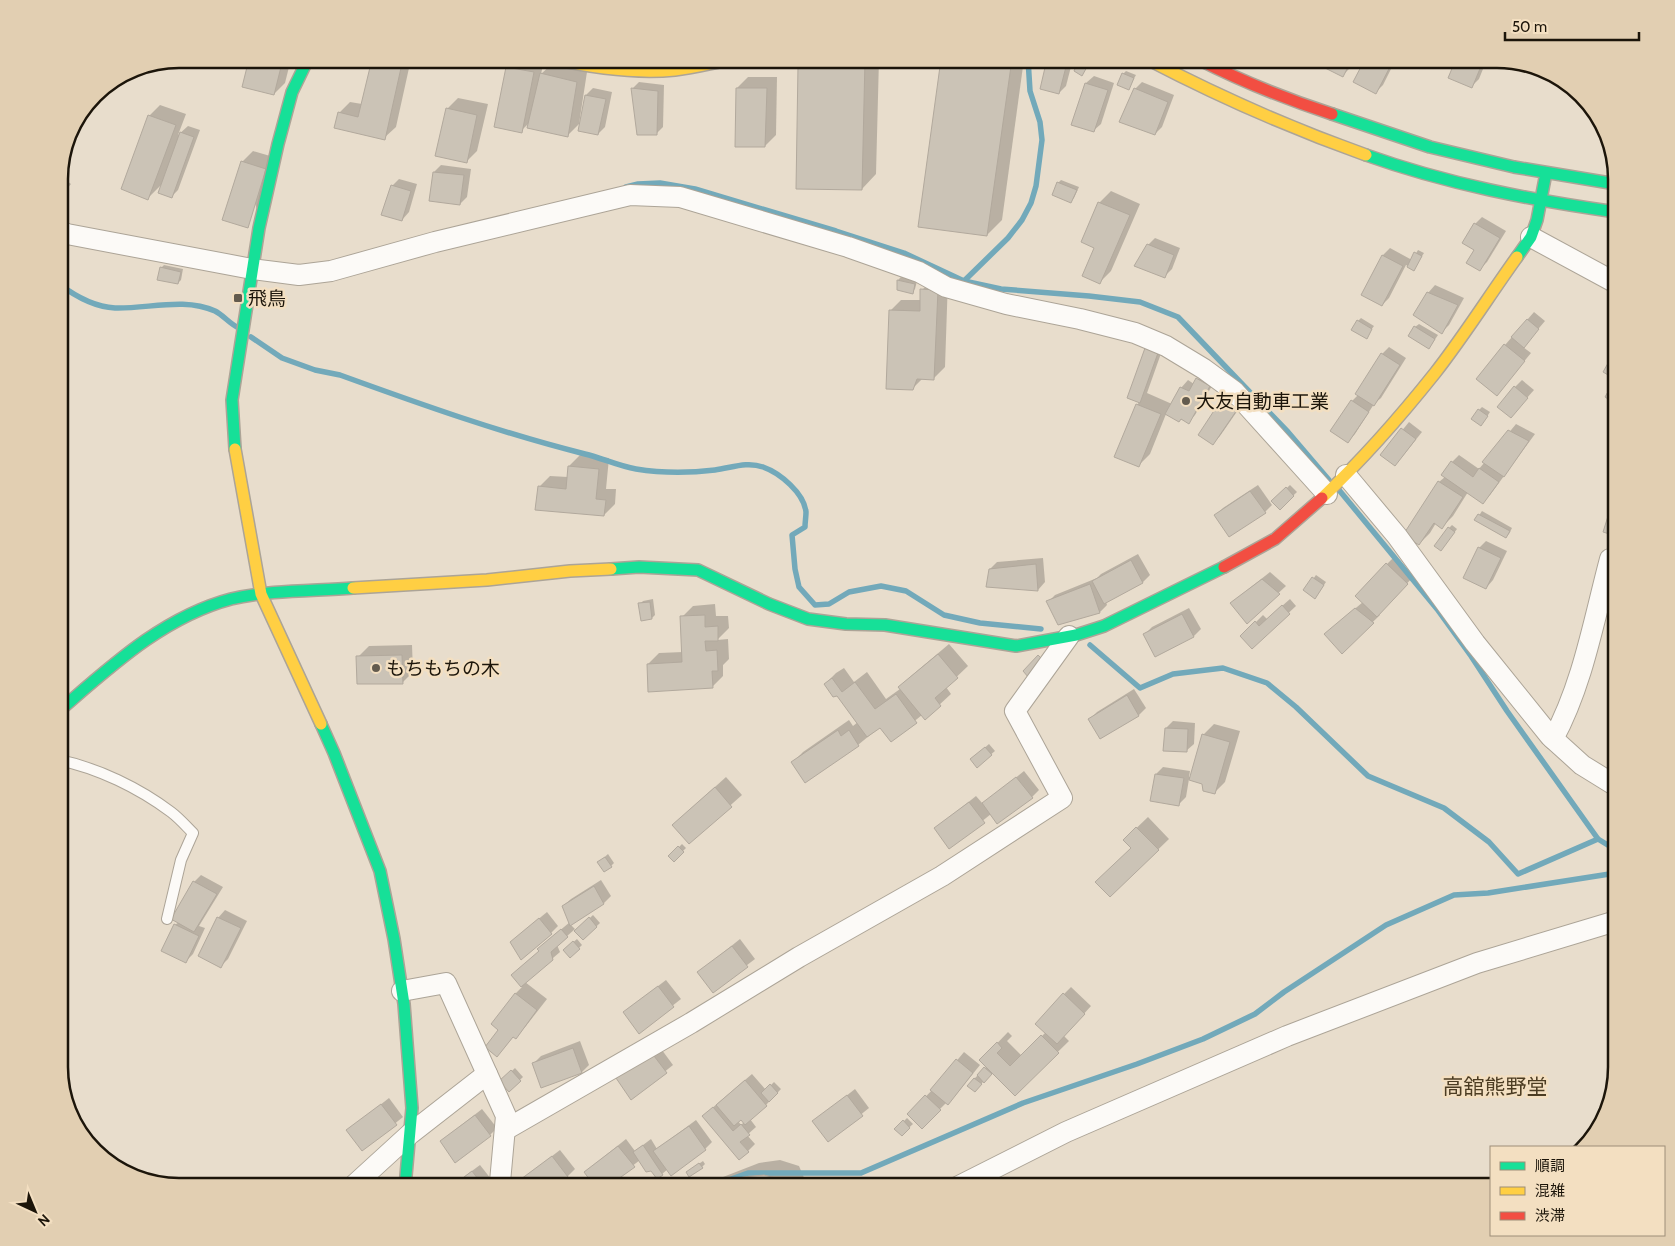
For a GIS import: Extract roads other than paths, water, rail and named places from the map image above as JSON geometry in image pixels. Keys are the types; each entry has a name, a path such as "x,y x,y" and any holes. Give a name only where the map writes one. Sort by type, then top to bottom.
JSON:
{"street":[{"path":"304,68 292,92 278,144 252,267 232,400 234,442 261,594 334,753 380,872 394,939 402,991 412,1108 406,1178"},
{"path":"609,68 674,70 685,68"},
{"path":"1165,68 1240,105 1332,145 1418,173 1494,192 1608,211"},
{"path":"1216,68 1295,102 1430,147 1491,162 1608,183"},
{"path":"68,703 118,660 167,626 200,609 238,597 261,594 487,580 570,571 639,567 698,570 769,604 808,619 846,624 885,625 941,633 984,642 1016,646 1069,636 1104,626 1240,560 1275,538 1336,485 1399,417 1436,371 1530,237 1538,220 1546,173"},
{"path":"68,234 299,275 331,271 435,242 630,195 680,197 848,247 919,272 946,287 1006,304 1080,319 1135,333 1166,346 1204,369 1234,391 1336,485 1397,536 1475,643 1553,739 1582,765 1608,781"},
{"path":"1530,237 1608,279"},
{"path":"1553,739 1564,718 1578,678 1608,566"},
{"path":"505,1130 691,1024 799,958 942,876 1062,798 1015,711 1069,636"},
{"path":"975,1178 1066,1132 1287,1036 1476,963 1608,923"},
{"path":"402,991 446,983 506,1116 500,1178"},
{"path":"362,1178 410,1134 487,1074"}],"lane":[{"path":"68,762 84,766 136,790 172,812 194,834 180,860 167,919"}],"waterway":[{"path":"964,281 1008,238 1022,220 1031,203 1036,186 1042,140 1040,122 1030,91 1029,68"},
{"path":"626,187 638,184 660,183 695,189 904,253 964,281 1001,289 1140,302 1178,317 1288,432 1329,480"},
{"path":"68,290 100,306 115,308 178,304 203,307 215,311 237,327"},
{"path":"251,337 282,358 315,370 340,375 492,427 629,468 685,472 757,465 770,470 784,479 796,491 804,505 806,512 805,527 792,535 795,569 799,587 815,605 829,604 849,592 881,586 906,591 944,615 980,623 1041,629"},
{"path":"1339,490 1437,609 1598,839 1608,845"},
{"path":"1090,645 1140,688 1173,674 1223,668 1267,683 1296,707 1368,776 1444,808 1489,842 1518,874 1598,839"},
{"path":"734,1178 748,1173 861,1173 1023,1103 1203,1039 1255,1014 1284,992 1386,925 1454,895 1488,893 1608,874"}],"place":[{"name":"飛鳥","path":"238,298"},
{"name":"大友自動車工業","path":"1186,401"},
{"name":"もちもちの木","path":"376,668"}],"district":[{"name":"高舘熊野堂","path":"1495,1086"}]}
